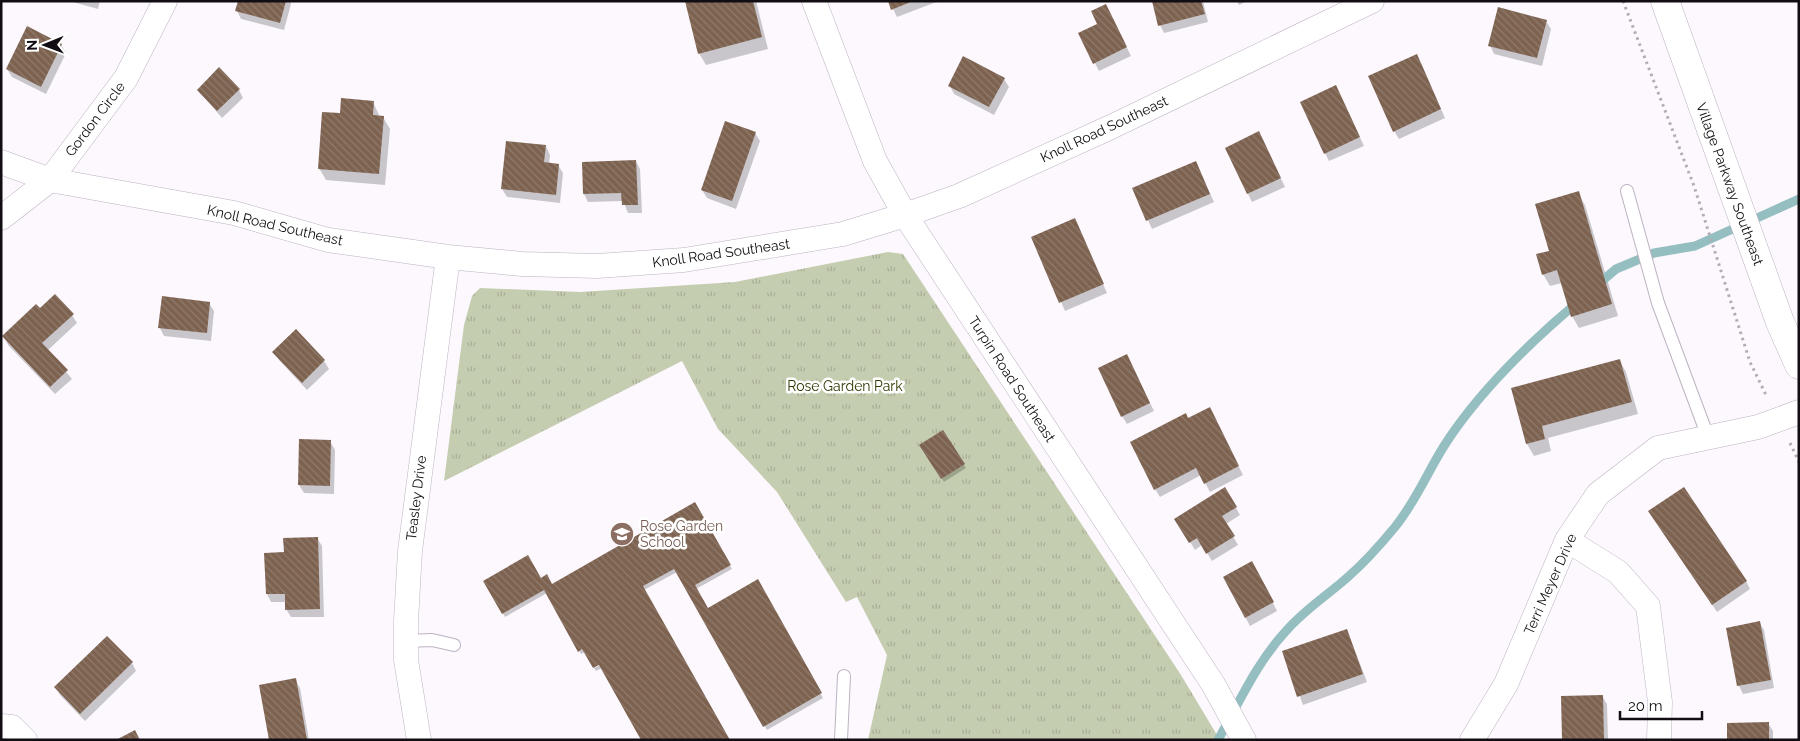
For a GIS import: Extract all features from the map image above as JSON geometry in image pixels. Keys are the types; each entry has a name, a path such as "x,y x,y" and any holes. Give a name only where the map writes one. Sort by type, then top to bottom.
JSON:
{"street":[{"name":"Gordon Circle","path":"1,218 50,180 126,78 165,1"},
{"name":"Turpin Road Southeast","path":"814,1 875,161 905,215 1213,684 1240,738"},
{"name":"Knoll Road Southeast","path":"1,162 50,180 234,213 328,240 448,257 522,264 597,266 684,260 843,234 959,196 1111,127 1372,1"},
{"name":"Village Parkway Southeast","path":"1664,1 1780,322 1799,365"},
{"name":"Teasley Drive","path":"419,740 406,660 410,551 448,257"},
{"name":"Terri Meyer Drive","path":"1472,740 1506,684 1567,540 1598,494 1658,448 1758,427 1788,416"},
{"path":"1567,540 1618,572 1648,606 1660,702 1660,740"},
{"path":"1,726 12,727 25,740"}],"lane":[{"path":"1627,191 1658,303 1708,437"},
{"path":"406,641 438,641 454,644"},
{"path":"841,740 844,676"}],"path":[{"path":"1623,1 1694,186 1750,362 1788,416 1799,462"}],"green space":[{"name":"Rose Garden Park","path":"888,252 903,254 1181,675 1220,740 868,740 887,655 857,597 846,602 777,492 718,429 682,361 444,481 464,325 472,296 480,288 580,292 735,282"}],"building":[{"path":"238,1 286,1 280,23 235,11"},
{"path":"685,1 753,1 762,37 698,54"},
{"path":"888,1 913,1 891,10"},
{"path":"1152,1 1201,1 1205,14 1158,26"},
{"path":"1106,4 1127,47 1093,64 1078,33 1097,24 1091,11"},
{"path":"1498,7 1547,20 1537,58 1488,46"},
{"path":"27,26 62,44 41,87 6,69"},
{"path":"1417,54 1441,109 1393,132 1368,76"},
{"path":"963,56 1005,78 989,107 948,86"},
{"path":"219,67 240,89 217,111 197,90"},
{"path":"1336,85 1360,137 1324,154 1300,102"},
{"path":"341,98 374,101 373,115 384,116 379,174 318,169 322,112 340,113"},
{"path":"725,121 756,132 732,201 701,190"},
{"path":"1259,131 1281,178 1247,194 1225,148"},
{"path":"506,141 546,145 544,162 559,164 556,195 501,189"},
{"path":"636,160 638,205 622,205 621,193 583,194 582,162"},
{"path":"1196,161 1210,194 1146,221 1132,188"},
{"path":"1579,191 1612,304 1571,317 1557,270 1542,275 1536,254 1549,251 1535,204"},
{"path":"1075,218 1104,284 1059,303 1031,237"},
{"path":"55,294 74,314 42,343 68,370 50,387 2,336 36,304 40,308"},
{"path":"162,296 210,302 207,333 158,328"},
{"path":"296,329 325,360 302,383 272,352"},
{"path":"1127,354 1150,403 1121,417 1098,368"},
{"path":"1620,359 1632,402 1542,426 1545,439 1526,444 1511,388"},
{"path":"1210,407 1239,466 1204,484 1196,468 1154,490 1130,442 1186,413 1188,418"},
{"path":"943,430 965,464 941,479 919,445"},
{"path":"299,439 331,440 330,486 298,485"},
{"path":"1225,487 1237,507 1222,516 1235,536 1206,554 1197,538 1189,543 1174,519"},
{"path":"1684,487 1747,581 1712,605 1648,511"},
{"path":"695,502 731,565 695,585 708,608 758,579 822,693 763,727 674,569 643,586 730,740 641,740 599,665 593,668 582,649 578,652 544,590 502,614 483,581 528,555 541,578 547,574 552,584"},
{"path":"318,537 320,609 285,610 285,594 266,594 264,553 284,552 283,538"},
{"path":"1252,561 1274,602 1245,618 1223,577"},
{"path":"1760,621 1771,680 1737,686 1726,628"},
{"path":"1347,629 1363,674 1297,697 1282,651"},
{"path":"107,636 133,662 80,714 54,687"},
{"path":"296,678 307,740 269,740 259,685"},
{"path":"1603,695 1604,740 1562,740 1561,696"},
{"path":"1769,722 1769,740 1727,740 1727,723"},
{"path":"135,730 140,740 116,740"}],"waterway":[{"path":"1595,287 1616,269 1654,253 1695,246 1799,199"},
{"path":"1218,740 1249,683 1276,643 1293,623 1349,576 1379,546 1402,517 1444,446 1472,407 1524,351 1578,302"}],"place":[{"name":"Rose Garden School","path":"622,534"}]}
